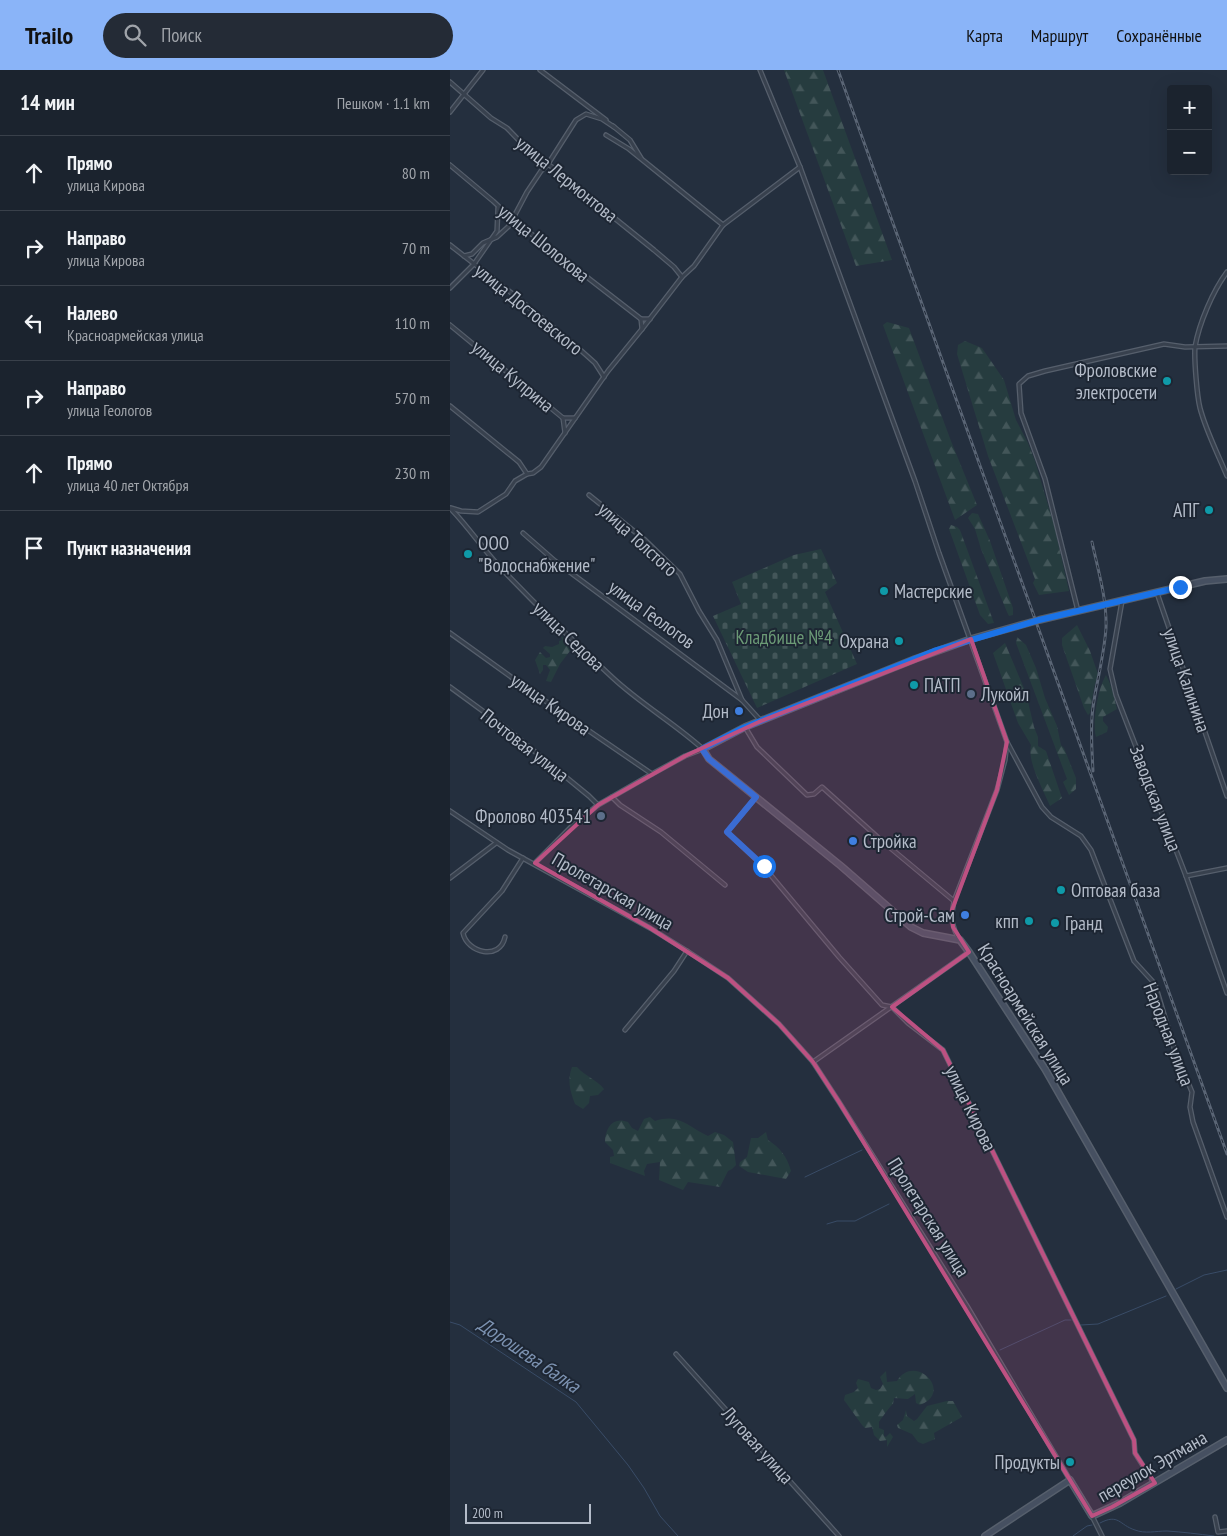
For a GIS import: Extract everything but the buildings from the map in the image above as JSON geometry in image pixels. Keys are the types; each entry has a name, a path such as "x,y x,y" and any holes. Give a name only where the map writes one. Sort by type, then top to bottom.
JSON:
{"street":[{"path":"450,112 483,70"},
{"path":"540,70 596,111 630,140 642,161"},
{"name":"Народная улица","path":"760,70 800,168 1007,742 1042,807 1051,817 1081,836 1091,850 1134,961 1155,984 1176,1051 1192,1092 1190,1107 1193,1122 1227,1216"},
{"name":"улица Лермонтова","path":"450,82 491,118 507,128 533,155 560,172 654,250 674,267 682,277"},
{"path":"464,256 472,254 483,243 503,232 509,226 536,178 548,164 576,120 586,114 602,119 614,127"},
{"path":"606,135 629,149 723,225"},
{"name":"улица Шолохова","path":"450,165 512,219 641,319"},
{"path":"450,508 478,512 506,494 515,481 541,467 604,377 682,277 694,266 723,225 800,168"},
{"path":"450,288 474,264 497,231 498,207"},
{"name":"улица Достоевского","path":"450,245 589,357 604,377"},
{"path":"1227,272 1220,282 1204,318 1195,347 1200,408 1227,476"},
{"path":"642,329 641,319 650,319"},
{"name":"улица Куприна","path":"450,324 563,418 566,433"},
{"path":"1078,611 1045,479 1021,413 1019,384 1028,376 1045,371 1164,344 1195,347 1208,345 1227,346"},
{"path":"450,406 519,462 527,474"},
{"path":"563,418 576,418"},
{"name":"улица Толстого","path":"589,495 645,540 680,574 699,611 717,640 742,700"},
{"name":"улица Седова","path":"450,508 498,565 540,609 614,679 650,708 682,730 702,749"},
{"path":"459,517 458,513 461,511"},
{"name":"улица Геологов","path":"523,533 568,571 742,700 761,721"},
{"path":"534,863 572,826 598,805 685,756 745,727 915,659 971,639 1036,620 1205,581 1227,579"},
{"name":"улица Калинина","path":"1157,593 1227,796"},
{"name":"Заводская улица","path":"1122,601 1122,612 1115,635 1110,669 1116,695 1186,876 1227,993"},
{"name":"улица Кирова","path":"450,633 652,774"},
{"name":"Почтовая улица","path":"450,687 506,728 598,805"},
{"path":"745,727 757,747 807,795 814,794 822,787 882,841 954,901"},
{"path":"960,940 952,920 954,901 997,790 1005,760 1007,742"},
{"name":"Красноармейская улица","path":"702,749 709,759 842,866 910,927 923,932 960,940 970,952 1045,1069 1227,1388"},
{"path":"612,797 620,805 661,832 725,885"},
{"name":"улица Кирова","path":"756,797 727,832 764,866 839,957 882,1004 892,1007 908,1023 943,1050 1134,1440 1135,1453 1155,1483"},
{"name":"Пролетарская улица","path":"450,811 496,843 650,928 687,951 728,978 779,1024 813,1062 967,1306 1102,1536"},
{"path":"450,878 496,843"},
{"name":"Пролетарская улица","path":"505,937 500,948 484,953 470,945 463,933 502,892 523,858"},
{"path":"1186,876 1227,868"},
{"name":"Пролетарская улица","path":"625,1030 674,971 687,951"},
{"path":"813,1062 970,952"},
{"name":"Луговая улица","path":"676,1354 839,1536"},
{"name":"переулок Эртмана","path":"1092,1516 1112,1508 1227,1440"},
{"path":"985,1536 1070,1480"},
{"path":"1215,1517 1218,1532 1227,1531"}],"highlighted area":[{"path":"971,639 1007,742 997,790 952,910 953,927 969,952 892,1007 943,1050 1134,1440 1135,1453 1155,1483 1092,1516 813,1062 779,1024 728,978 650,928 535,863 598,805 685,756 761,721"}],"green space":[{"path":"784,70 823,70 892,260 856,266"},
{"path":"887,322 909,328 977,505 955,520 883,325"},
{"path":"965,341 982,348 1004,380 1016,420 1035,461 1054,525 1069,591 1039,595 1033,583 1035,579 988,456 957,354 958,345"},
{"path":"972,513 978,514 990,541 1013,608 1013,615 1009,616 1007,612 981,549 975,529 968,518"},
{"path":"951,525 960,530 994,623 988,624 980,615 949,529"},
{"name":"Кладбище №4","path":"821,549 837,583 825,592 857,664 757,708 713,616 741,604 732,582 794,555"},
{"path":"1077,625 1090,651 1098,674 1088,715 1062,645 1062,638"},
{"path":"561,636 573,647 560,664 551,682 546,681 550,670 546,665 543,665 543,670 540,674 535,660 540,652 546,658 550,657 550,654 543,648 559,644 559,641 562,640"},
{"path":"1017,637 1026,645 1036,668 1045,698 1057,726 1061,745 1076,778 1076,789 1069,795 1063,782 1067,779 1016,643"},
{"path":"1005,643 1026,693 1038,737 1038,746 1046,751 1062,798 1050,806 1033,767 1030,752 1031,745 1018,723 993,653"},
{"path":"1106,675 1117,709 1103,717 1103,721 1108,727 1107,732 1096,737 1096,705 1100,688"},
{"path":"572,1067 577,1067 604,1089 598,1095 590,1096 589,1103 583,1109 575,1104 572,1095 569,1081"},
{"path":"650,1117 655,1121 663,1119 677,1120 708,1136 715,1132 724,1135 733,1142 736,1165 728,1171 720,1187 688,1182 683,1190 659,1180 660,1162 647,1164 644,1171 645,1176 610,1163 610,1157 614,1156 613,1150 605,1142 605,1137 611,1124 618,1121 628,1122 632,1128 638,1131 644,1119"},
{"path":"766,1132 768,1140 779,1149 787,1161 791,1171 786,1179 748,1172 739,1166 740,1162 747,1157 751,1138 758,1138"},
{"path":"886,1371 887,1382 897,1381 904,1373 921,1372 933,1384 934,1392 930,1399 920,1405 916,1403 915,1394 908,1399 894,1398 893,1404 879,1422 879,1428 884,1430 884,1436 886,1437 890,1433 893,1437 887,1447 887,1440 880,1441 874,1435 872,1427 865,1428 844,1400 845,1395 854,1392 858,1388 856,1383 858,1379 869,1382 871,1388 880,1389 883,1384 880,1377"},
{"path":"953,1401 962,1417 934,1433 935,1439 923,1444 918,1442 912,1434 898,1428 897,1425 903,1420 906,1410 907,1416 914,1421 927,1406"}],"waterway":[{"path":"805,1177 862,1150"},
{"path":"827,1224 837,1221 855,1221 889,1204"},
{"path":"1176,1289 1204,1275 1227,1270"},
{"path":"1081,1325 1098,1324 1166,1296"},
{"path":"1000,1350 1065,1320 1071,1320"},
{"name":"Дорошева балка","path":"450,1322 460,1325 576,1402 628,1465 660,1516 678,1536"},
{"name":"Дорошева балка","path":"1100,1523 1111,1519 1143,1532 1185,1532 1214,1536"},
{"name":"Дорошева балка","path":"1073,1536 1087,1526 1092,1525"}],"railway":[{"path":"838,70 1227,1154"},
{"path":"1092,542 1104,595 1106,617 1104,648 1092,715 1093,771"}],"place":[{"name":"Фроловские электросети","path":"1167,381"},
{"name":"АПГ","path":"1209,510"},
{"name":"ООО \"Водоснабжение\"","path":"468,554"},
{"name":"Мастерские","path":"884,591"},
{"name":"Охрана","path":"899,641"},
{"name":"ПАТП","path":"914,685"},
{"name":"Лукойл","path":"971,694"},
{"name":"Дон","path":"739,711"},
{"name":"Фролово 403541","path":"601,816"},
{"name":"Стройка","path":"853,841"},
{"name":"Оптовая база","path":"1061,890"},
{"name":"Строй-Сам","path":"965,915"},
{"name":"кпп","path":"1029,921"},
{"name":"Гранд","path":"1055,923"},
{"name":"Продукты","path":"1070,1462"}],"route":[{"path":"764,866 727,832 756,797 709,759 702,749 743,728 934,651 1039,620 1180,587"}]}
